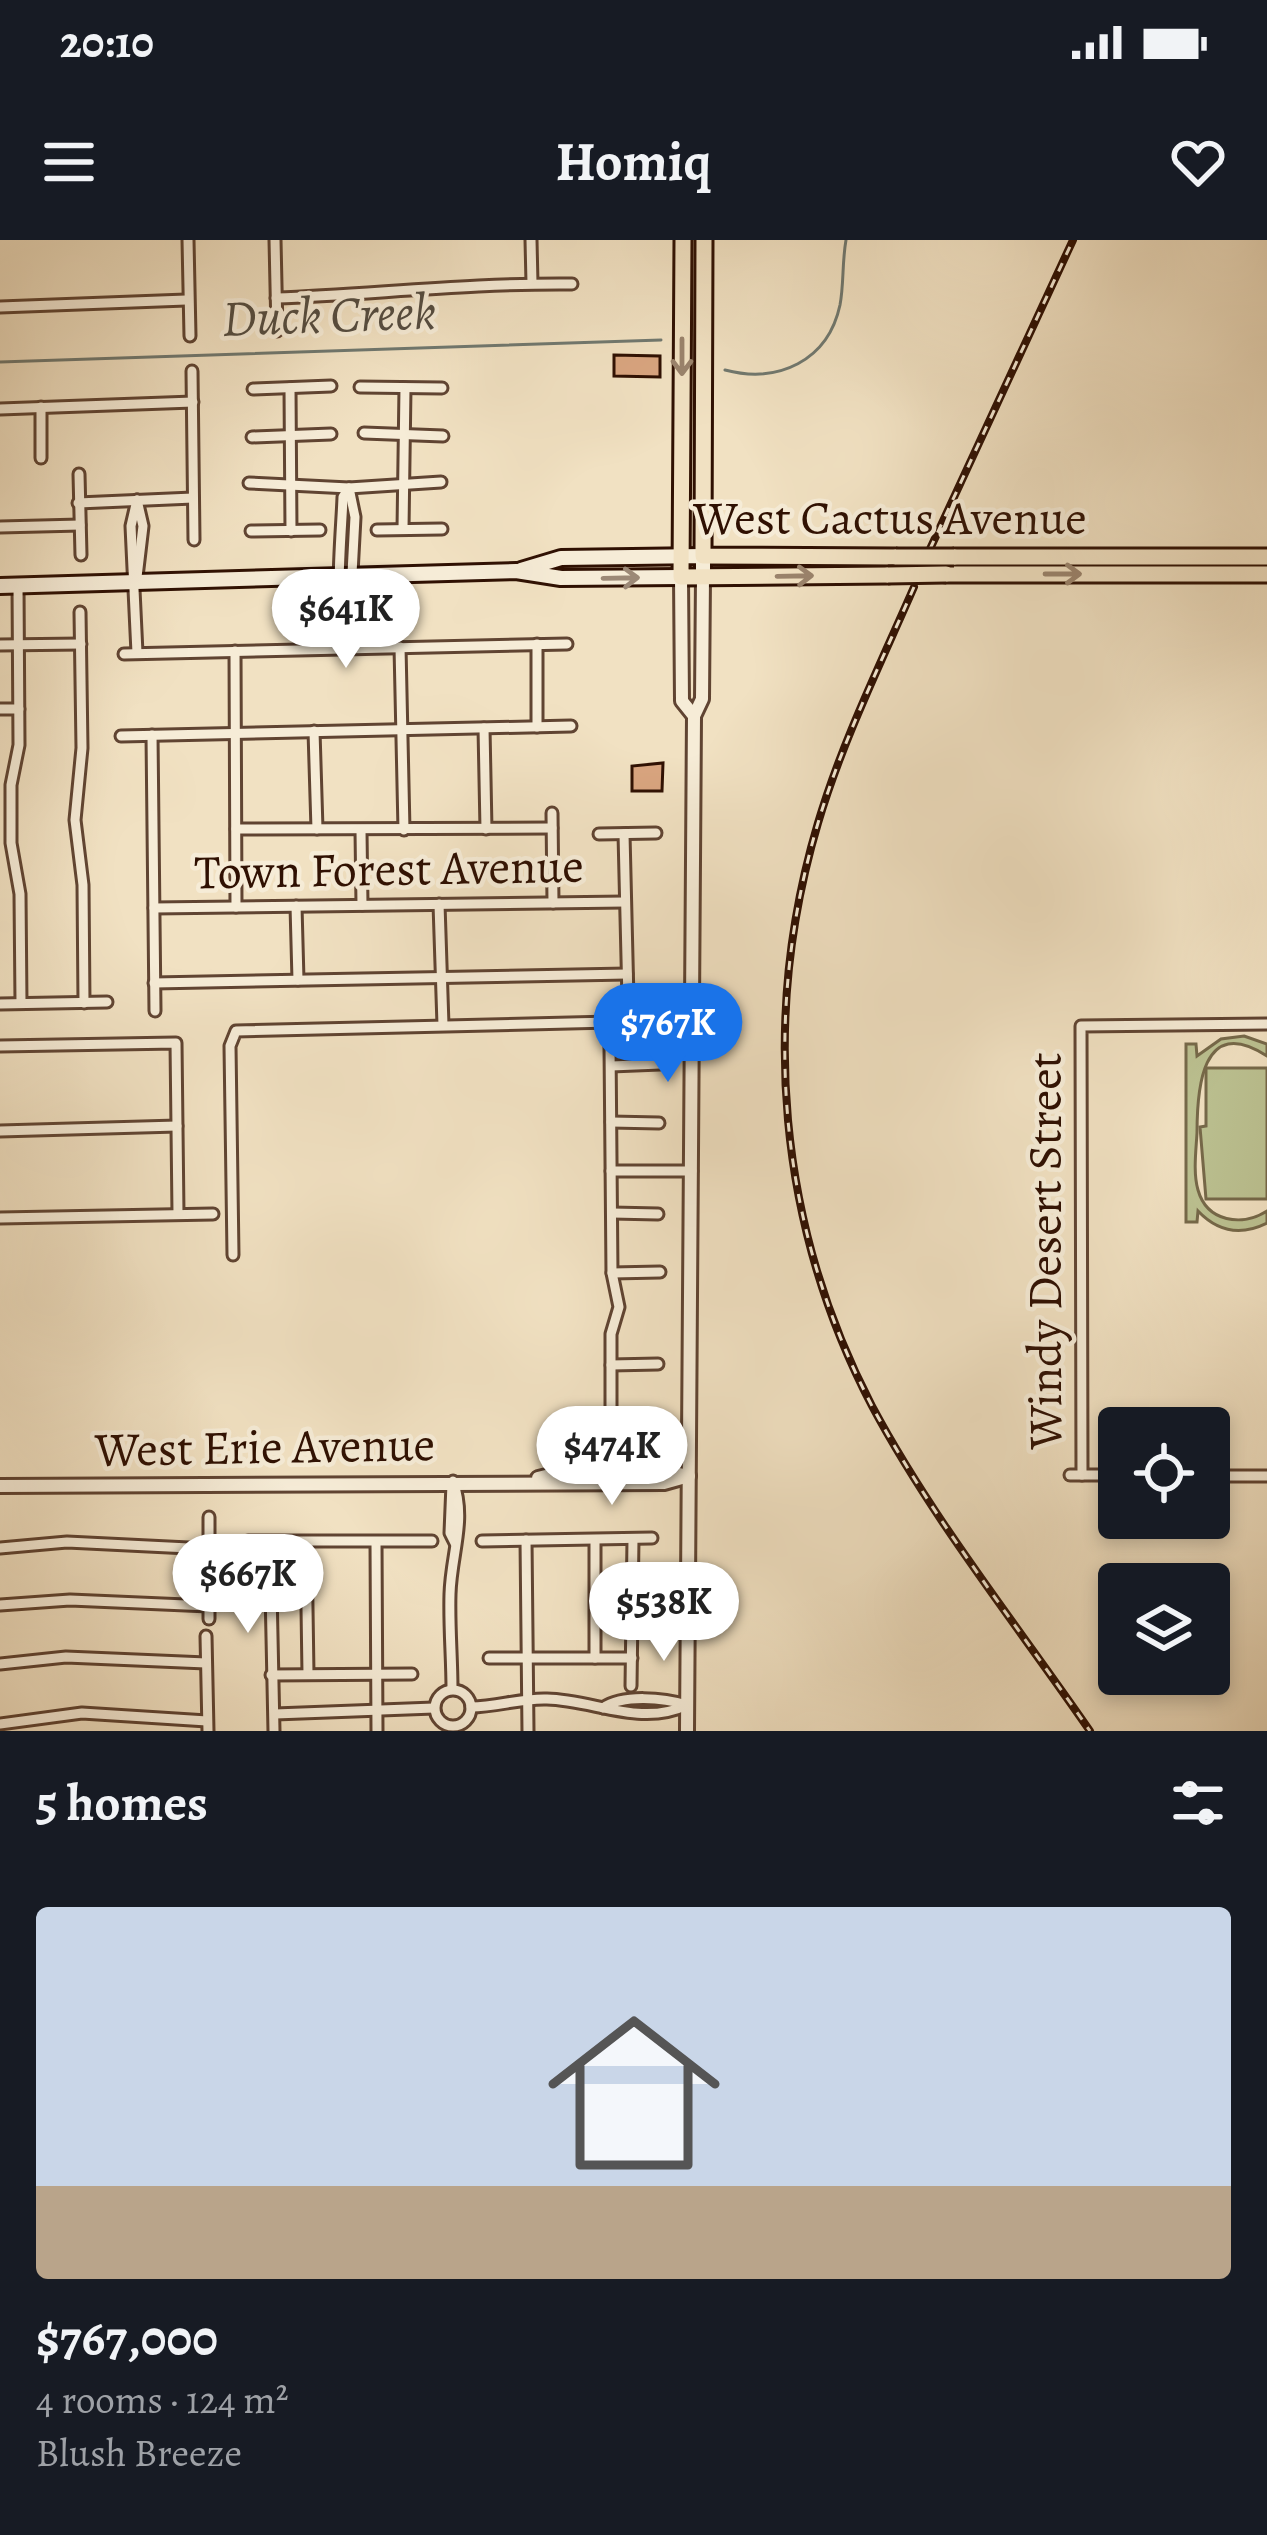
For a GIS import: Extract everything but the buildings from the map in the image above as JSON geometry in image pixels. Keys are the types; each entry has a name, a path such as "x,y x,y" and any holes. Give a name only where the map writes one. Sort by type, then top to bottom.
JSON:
{"main road":[{"path":"681,578 683,240"},
{"path":"703,577 704,240"},
{"name":"West Cactus Avenue","path":"516,571 561,558 1267,557"},
{"name":"West Cactus Avenue","path":"0,586 516,571 561,578 1267,574"}],"street":[{"path":"188,240 190,336"},
{"path":"274,240 277,331"},
{"path":"531,240 532,283"},
{"path":"276,298 572,284"},
{"path":"0,307 186,300"},
{"path":"192,371 194,540"},
{"path":"254,389 331,386"},
{"path":"360,387 442,388"},
{"path":"290,388 291,530"},
{"path":"404,530 405,388"},
{"path":"0,409 193,402"},
{"path":"41,407 41,458"},
{"path":"364,433 443,436"},
{"path":"252,436 331,434"},
{"path":"79,474 81,555"},
{"path":"249,483 350,488 441,482"},
{"path":"347,649 346,578 355,517 350,488"},
{"path":"79,502 193,498"},
{"path":"136,500 143,526 142,561 131,653 567,644"},
{"path":"0,527 80,525"},
{"path":"377,530 442,529"},
{"path":"251,531 320,530"},
{"path":"687,1731 694,716 702,699 703,577"},
{"path":"681,578 682,701 694,716"},
{"path":"18,585 19,709 11,811 20,894 21,1003"},
{"path":"80,612 82,748 75,820 83,885 84,1003"},
{"path":"0,646 80,644"},
{"path":"537,644 537,727"},
{"path":"400,647 404,830"},
{"path":"236,651 236,907"},
{"path":"0,709 19,709"},
{"path":"121,736 572,726"},
{"path":"484,728 486,829"},
{"path":"314,731 317,829"},
{"path":"152,735 155,1011"},
{"path":"553,813 553,903"},
{"path":"236,829 553,828"},
{"path":"361,831 362,905"},
{"path":"624,833 628,1000"},
{"path":"598,834 656,833"},
{"name":"Town Forest Avenue","path":"154,908 625,902"},
{"path":"440,904 443,1025"},
{"path":"296,906 298,980"},
{"path":"154,982 627,974"},
{"path":"0,1004 107,1002"},
{"path":"233,1255 230,1046 236,1031 693,1021"},
{"name":"Windy Desert Street","path":"1098,1475 1076,1475 1081,1026 1267,1024"},
{"path":"0,1046 176,1043 178,1214"},
{"path":"610,1046 612,1273 620,1307 611,1334 611,1451"},
{"path":"611,1066 660,1064"},
{"path":"611,1122 659,1123"},
{"path":"0,1131 177,1126"},
{"path":"611,1172 692,1171"},
{"path":"0,1218 213,1214"},
{"path":"612,1214 658,1214"},
{"path":"612,1273 660,1272"},
{"path":"611,1365 658,1364"},
{"path":"612,1424 657,1424"},
{"name":"West Erie Avenue","path":"0,1486 664,1483 689,1476"},
{"path":"1230,1476 1267,1476"},
{"path":"452,1689 453,1481"},
{"path":"209,1517 209,1618"},
{"path":"482,1541 652,1538"},
{"path":"632,1686 633,1539"},
{"path":"248,1541 432,1540"},
{"path":"526,1540 527,1731"},
{"path":"595,1658 596,1540"},
{"path":"0,1548 67,1542 209,1549"},
{"path":"270,1542 274,1731"},
{"path":"376,1542 377,1731"},
{"path":"306,1543 308,1674"},
{"path":"0,1605 87,1600 209,1606"},
{"path":"2,1727 82,1713 207,1726 206,1636"},
{"path":"0,1664 66,1657 206,1664"},
{"path":"489,1658 632,1658"},
{"path":"272,1675 412,1674"},
{"path":"452,1689 467,1697 471,1707 468,1718 453,1729 442,1723 434,1708 442,1693 452,1689"},
{"path":"471,1707 527,1699 616,1713 672,1712 687,1705"},
{"path":"275,1714 434,1708"}],"green space":[{"path":"1244,1036 1267,1044 1267,1056 1245,1045 1228,1044 1216,1050 1207,1063 1199,1097 1196,1176 1203,1201 1217,1215 1237,1220 1267,1211 1267,1223 1230,1230 1198,1211 1197,1222 1186,1222 1186,1044 1196,1044 1197,1056 1221,1039"},
{"path":"1206,1068 1267,1068 1267,1199 1206,1199 1200,1127 1206,1126"}],"waterway":[{"name":"Duck Creek","path":"725,370 764,374 798,364 812,354 834,324 840,305 846,240"},
{"name":"Duck Creek","path":"0,362 661,340"}],"railway":[{"path":"930,549 1073,240"},
{"path":"914,587 838,763 800,897 785,1046 798,1194 840,1337 872,1406 949,1531 1090,1731"}]}
